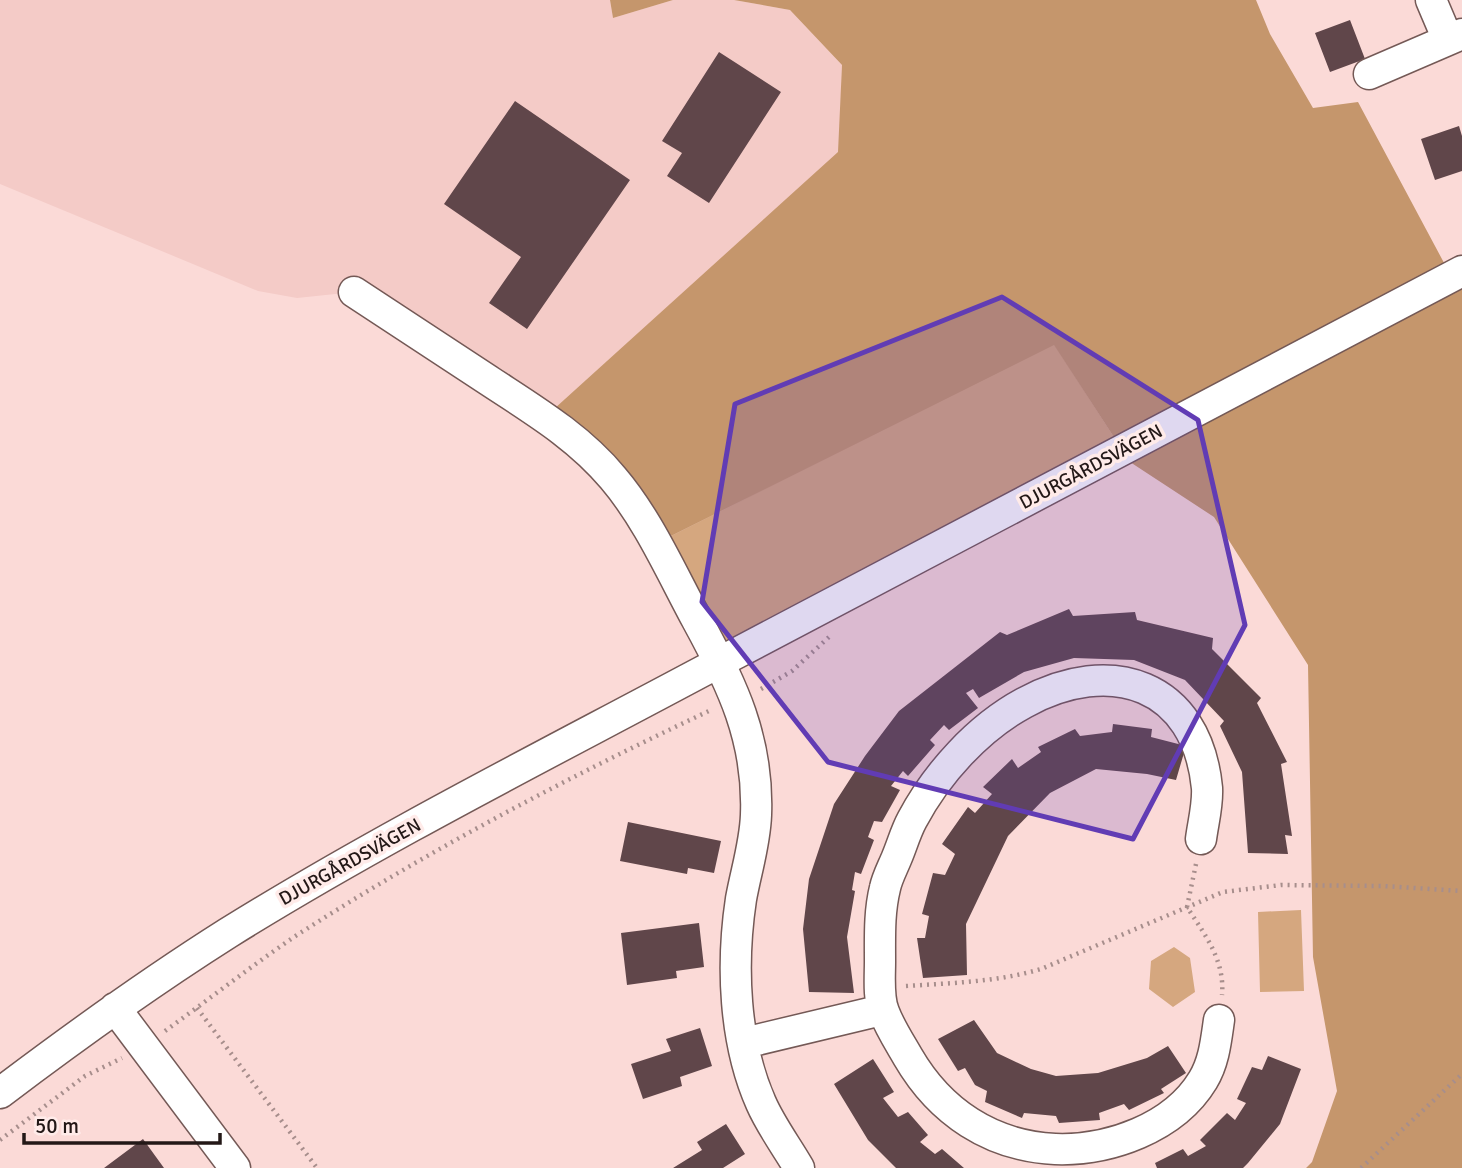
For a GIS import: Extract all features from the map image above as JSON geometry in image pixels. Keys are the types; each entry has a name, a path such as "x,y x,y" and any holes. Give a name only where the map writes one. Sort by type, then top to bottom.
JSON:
{"street":[{"path":"1369,74 1455,37 1432,0"},
{"name":"DJURGÅRDSVÄGEN","path":"0,1093 115,1008 291,895 720,662 1462,271"},
{"path":"354,292 550,421 593,456 614,478 637,510 720,662 737,701 752,749 757,798 754,841 741,898 736,946 737,995 744,1044 762,1104 799,1168"},
{"path":"1201,839 1207,792 1203,768 1192,737 1179,712 1158,694 1129,683 1102,680 1073,683 1025,702 992,724 962,751 937,781 911,821 885,887 879,930 881,999 914,1068 931,1091 979,1130 1035,1148 1083,1148 1139,1133 1162,1120 1194,1093 1204,1078 1213,1057 1219,1020"},
{"path":"744,1044 881,999"},
{"path":"115,1008 235,1168"}],"path":[{"path":"0,1139 85,1076 144,1047 229,982 293,938 455,841 654,737 737,701 792,671 832,634"},
{"path":"1201,839 1187,907 1217,955 1222,968 1223,991 1219,1020"},
{"path":"881,999 1018,976 1041,969 1223,892 1281,885 1383,886 1462,891"},
{"path":"197,1008 317,1168"},
{"path":"1360,1168 1462,1074"}],"highlighted area":[{"path":"1002,297 1198,420 1245,625 1133,839 828,762 702,602 735,404"}],"shaded area":[{"path":"0,0 610,0 613,18 673,0 734,0 790,10 842,65 839,152 544,418 354,292 297,298 258,291 0,184"},
{"path":"610,0 673,0 613,18"},
{"path":"734,0 1256,0 1270,34 1313,108 1358,102 1458,289 1462,287 1462,1168 1306,1168 1312,1162 1337,1091 1313,957 1308,665 1214,517 1130,462 1054,345 653,545 544,418 838,152 842,65 790,10"},
{"path":"1054,344 1130,462 718,660 653,545"},
{"path":"1301,910 1304,991 1260,992 1258,912"},
{"path":"1174,947 1190,958 1195,992 1173,1007 1149,989 1151,961"}],"building":[{"path":"1350,20 1365,59 1330,72 1315,33"},
{"path":"719,52 781,92 709,203 667,176 682,153 662,141"},
{"path":"515,101 630,180 527,329 489,303 521,257 444,204"},
{"path":"1459,126 1462,136 1462,171 1435,180 1421,139"},
{"path":"1069,609 1073,616 1135,612 1137,620 1213,638 1212,649 1261,698 1257,703 1287,762 1281,764 1292,836 1285,835 1288,854 1248,853 1242,772 1220,726 1224,721 1185,680 1134,660 1074,658 1024,672 979,698 973,689 966,693 978,708 949,730 944,725 930,740 935,745 908,776 903,771 891,786 900,790 882,822 874,821 868,837 874,840 861,874 855,872 852,890 855,891 847,937 854,993 809,992 803,929 809,879 834,804 865,756 899,711 1000,632 1007,635"},
{"path":"1113,724 1152,729 1151,737 1186,746 1176,780 1096,769 1050,793 1008,836 966,924 967,975 923,978 917,938 925,938 929,916 922,914 933,873 945,875 955,854 942,844 968,807 975,813 992,794 983,787 1012,759 1018,768 1041,752 1038,747 1075,729 1080,736 1112,732"},
{"path":"628,822 721,841 714,873 688,868 687,874 620,861"},
{"path":"699,923 704,967 676,971 677,978 627,985 621,933"},
{"path":"974,1020 997,1053 1031,1069 1056,1076 1098,1073 1147,1058 1168,1046 1186,1073 1161,1089 1164,1093 1129,1110 1124,1104 1099,1113 1100,1120 1059,1123 1056,1116 1024,1113 1022,1118 985,1102 987,1091 975,1085 965,1068 958,1071 938,1039"},
{"path":"700,1028 712,1066 680,1077 682,1086 643,1099 631,1064 671,1051 666,1039"},
{"path":"1268,1056 1301,1069 1280,1124 1248,1163 1243,1168 1157,1168 1155,1163 1183,1149 1188,1156 1206,1146 1200,1140 1227,1113 1235,1120 1246,1103 1237,1099 1252,1067 1262,1070"},
{"path":"873,1059 894,1092 883,1098 898,1117 908,1112 928,1135 920,1142 935,1154 942,1149 964,1168 896,1168 868,1140 834,1084"},
{"path":"726,1124 745,1154 723,1168 673,1168 702,1150 697,1142"},
{"path":"143,1139 164,1168 104,1168"}]}
